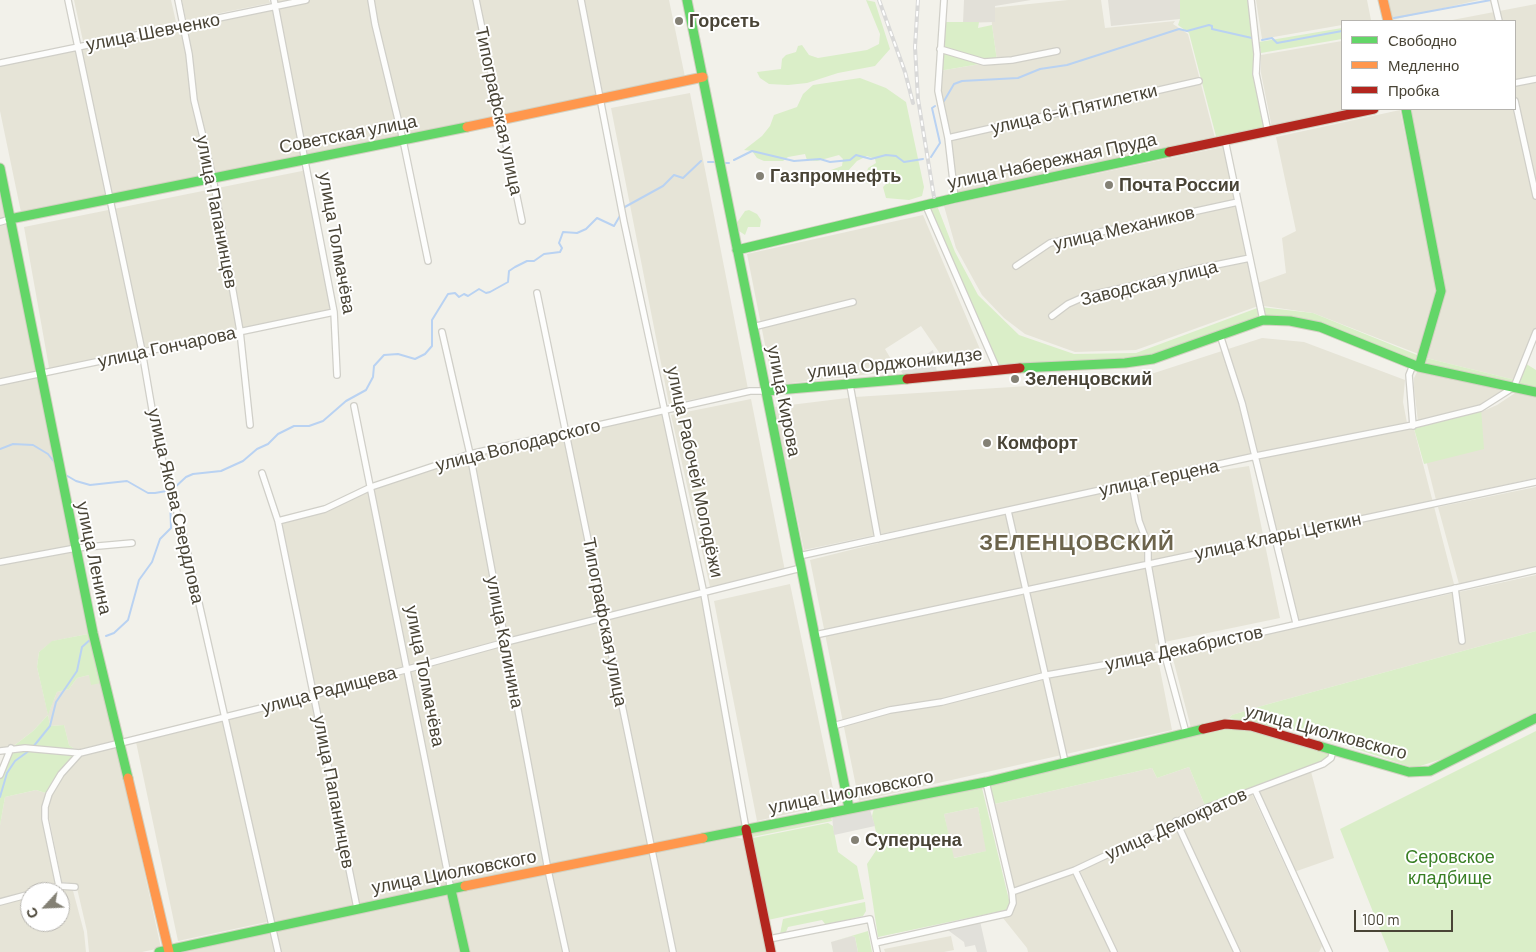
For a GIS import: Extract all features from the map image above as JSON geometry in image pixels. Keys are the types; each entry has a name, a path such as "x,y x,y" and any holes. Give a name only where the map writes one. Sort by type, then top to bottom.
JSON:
{"main road":[{"name":"улица Кирова","path":"687,0 849,808"},
{"path":"1383,0 1388,20"},
{"name":"Советская улица","path":"10,219 501,120 702,77"},
{"name":"улица Набережная Пруда","path":"737,250 955,198 1369,110"},
{"path":"1406,110 1441,291 1416,366"},
{"name":"улица Ленина","path":"0,168 93,634 120,742 165,951"},
{"name":"улица Орджоникидзе","path":"766,391 850,385 998,369 1125,363 1153,359 1263,320 1290,321 1320,327 1416,366 1536,392"},
{"name":"улица Циолковского","path":"165,951 356,908 986,782 1186,733 1239,724 1409,772 1430,771 1536,718"},
{"name":"улица Рабочей Молодёжи","path":"746,829 772,952"},
{"name":"улица Толмачёва","path":"451,890 465,952"}],"street":[{"name":"улица Якова Свердлова","path":"68,0 142,351 158,444 184,537 278,952"},
{"name":"улица Папанинцев","path":"178,0 189,54 194,100 213,178 240,331 250,425"},
{"name":"улица Толмачёва","path":"274,0 334,312 337,374"},
{"name":"улица Шевченко","path":"0,63 306,0"},
{"path":"371,0 428,261"},
{"name":"Типографская улица","path":"476,0 522,221"},
{"name":"улица Рабочей Молодёжи","path":"581,0 624,222 666,410 704,594 746,829"},
{"path":"944,0 938,91 948,138 955,198"},
{"path":"1251,0 1257,54 1256,74 1268,132"},
{"path":"1494,0 1499,20"},
{"path":"940,50 984,62 1012,60 1058,51"},
{"path":"1516,83 1536,80"},
{"name":"улица 6-й Пятилетки","path":"948,138 1199,81"},
{"path":"1516,106 1536,196"},
{"path":"1226,140 1263,320"},
{"name":"улица Механиков","path":"1016,266 1050,243 1070,237 1238,202"},
{"name":"улица Орджоникидзе","path":"926,206 998,369"},
{"name":"Советская улица","path":"0,222 10,219"},
{"name":"Заводская улица","path":"1052,316 1068,304 1086,296 1127,288 1191,270 1250,258"},
{"name":"Типографская улица","path":"537,293 672,952"},
{"path":"753,327 853,302"},
{"name":"улица Гончарова","path":"0,382 334,312"},
{"name":"улица Калинина","path":"442,332 470,454 548,870 566,952"},
{"path":"1514,387 1536,332"},
{"path":"1220,335 1242,402 1296,623"},
{"path":"1413,425 1410,374 1416,366"},
{"path":"850,385 878,539"},
{"name":"улица Герцена","path":"799,556 1256,456 1413,425 1481,408 1514,387"},
{"name":"улица Володарского","path":"278,521 325,509 371,487 470,454 566,431 750,392 766,391"},
{"name":"улица Толмачёва","path":"354,406 451,890"},
{"name":"улица Папанинцев","path":"262,473 278,521 356,908"},
{"name":"улица Клары Цеткин","path":"815,635 1027,592 1148,564 1536,482"},
{"path":"1132,484 1139,521 1148,545 1148,564 1163,648 1186,733"},
{"path":"1008,511 1047,675 1065,762"},
{"path":"0,562 76,548 132,544"},
{"name":"улица Радищева","path":"0,751 10,748 80,752 314,695 506,642 704,594 801,568"},
{"name":"улица Декабристов","path":"833,726 890,710 942,702 1047,675 1166,654 1536,570"},
{"path":"1455,588 1462,640"},
{"path":"0,775 10,748"},
{"name":"улица Демократов","path":"1012,892 1075,870 1176,822 1323,764 1331,758 1333,750"},
{"path":"58,882 45,819 45,806 49,794 61,774 80,752"},
{"path":"875,943 1009,913 1013,903 1012,892 986,782"},
{"path":"1255,790 1329,952"},
{"path":"1176,822 1237,952"},
{"path":"1075,870 1114,952"},
{"path":"70,886 75,886"},
{"path":"0,902 20,897"},
{"path":"769,939 870,918 877,952"}],"shaded area":[{"path":"74,0 171,0 176,22 83,41"},
{"path":"182,0 269,0 270,3 186,20"},
{"path":"274,0 581,0 601,98 22,217 0,111 0,63 275,7"},
{"path":"584,0 669,0 685,77 603,94"},
{"path":"964,0 1031,0 995,6 995,22 963,23"},
{"path":"1068,0 1101,0 1105,28 1175,21 1173,24 1188,34 1216,142 955,198 938,91 939,71 997,61 991,8"},
{"path":"1108,0 1180,0 1180,19 1111,26"},
{"path":"1256,0 1367,0 1371,20 1341,20 1341,25 1262,39"},
{"path":"1383,0 1479,0 1392,20 1388,20"},
{"path":"1536,4 1536,332 1515,380 1422,357 1441,292 1406,110 1516,110 1516,20 1452,20"},
{"path":"1341,41 1341,110 1355,110 1272,128 1261,73 1261,55"},
{"path":"690,93 748,389 669,404 611,108"},
{"path":"1400,110 1438,292 1421,355 1313,313 1264,306 1258,283 1286,273 1282,238 1296,231 1276,137"},
{"path":"1223,147 1258,306 1136,350 1075,352 1025,334 1004,318 982,295 956,248 944,206"},
{"path":"0,168 93,633 53,641 39,652 37,667 48,714 57,692 69,689 77,678 89,675 106,682 120,742 80,753 69,745 64,725 50,726 48,715 33,731 11,748 0,751"},
{"path":"307,170 334,312 50,373 24,227"},
{"path":"923,215 982,354 943,358 921,326 885,349 898,371 773,385 747,254"},
{"path":"1262,338 1304,342 1405,380 1403,402 1407,423 804,550 774,407 855,397 1091,382 1148,375"},
{"path":"933,350 937,372 905,377 901,371"},
{"path":"1417,372 1505,390 1481,405 1418,422 1414,388 1414,378"},
{"path":"1515,393 1536,397 1536,478 1436,500 1418,428 1481,412 1497,405"},
{"path":"751,399 785,571 710,587 671,415"},
{"path":"666,410 704,594 746,829 651,849 673,952 169,952 272,926 225,717 314,694 278,521 325,509 371,487 470,454"},
{"path":"1413,425 1455,588 1296,623 1256,456"},
{"path":"1249,466 1280,618 1155,644 1172,730 859,801 810,560 1008,511 1132,484"},
{"path":"1536,487 1536,567 1459,584 1438,507"},
{"path":"1536,575 1536,631 1265,705 1232,715 1229,718 1191,728 1172,655"},
{"path":"790,584 836,803 757,821 714,601"},
{"path":"223,721 267,922 178,941 136,742"},
{"path":"117,747 161,948 142,952 89,952 87,931 76,884 62,882 47,808 51,795 74,761 83,755"},
{"path":"1189,767 1206,808 1075,870 1012,892 990,805 1152,768 1157,778"},
{"path":"1310,768 1334,858 1294,872 1255,790"},
{"path":"36,790 49,794 45,807 58,882 20,882 20,895 0,902 0,825 5,797"},
{"path":"1252,794 1322,946 1319,952 1241,952 1181,824"},
{"path":"978,807 987,851 953,858 944,814"},
{"path":"870,810 875,826 834,835 832,817"},
{"path":"1176,827 1234,952 1118,952 1080,871"},
{"path":"735,837 744,839 768,952 676,952 655,852"},
{"path":"1075,872 1113,952 1028,952 1027,948 1003,918 1010,915 1014,894"},
{"path":"70,887 72,887 84,932 86,952 0,952 0,904 20,899 20,932 70,932"},
{"path":"980,921 987,952 977,952 975,945 965,947 964,942 945,928"},
{"path":"852,936 855,937 858,952 833,952 831,942"},
{"path":"951,936 954,950 944,952 885,952 884,949"}],"green space":[{"path":"866,0 875,2 890,49 875,66 838,73 807,83 788,85 769,84 760,78 757,72 781,69 782,59 786,55 796,52 798,46 802,45 809,55 818,58 867,50 879,44 880,34"},
{"path":"1180,0 1248,0 1267,129 1217,140 1189,33 1178,25 1180,19"},
{"path":"943,22 979,22 978,28 992,25 997,61 939,71"},
{"path":"1341,28 1341,39 1261,53 1259,42"},
{"path":"860,78 886,88 906,102 924,187 922,196 909,200 886,198 883,187 890,180 890,175 881,173 874,183 867,184 865,178 868,168 876,163 875,159 867,156 857,161 847,172 839,175 831,170 842,166 843,159 839,155 817,161 807,160 805,154 788,157 783,161 764,161 757,158 752,151 744,150 762,136 770,126 774,115 797,107 803,94 813,85"},
{"path":"936,203 955,252 978,295 1019,335 1074,354 1136,353 1260,307 1313,313 1422,357 1515,380 1523,362 1536,370 1536,392 1419,367 1320,327 1263,320 1153,359 997,369 926,206"},
{"path":"749,210 757,214 761,220 760,227 748,227 745,235 739,231 736,224 745,211"},
{"path":"1481,408 1484,449 1424,464 1413,425"},
{"path":"1536,631 1536,712 1445,758 1414,768 1311,734 1229,718 1232,715 1265,705"},
{"path":"93,633 106,682 91,685 89,675 77,678 69,689 57,692 48,715 37,667 39,652 52,641"},
{"path":"48,715 50,726 64,725 69,745 80,753 49,794 36,790 5,797 0,825 0,775 11,748 33,731"},
{"path":"1225,724 1333,750 1323,764 1206,808 1189,767 1157,778 1152,768 990,805 986,782"},
{"name":"Серовское кладбище","path":"1536,731 1536,952 1389,952 1340,829"},
{"path":"982,788 1010,904 1006,910 878,937 867,864 877,849 878,840 872,816 874,808","holes":["978,807 986,851 954,858 944,814"]},
{"path":"830,812 832,821 747,838 746,829"},
{"path":"828,823 833,826 838,852 857,866 864,899 768,920 753,838"},
{"path":"865,902 866,911 863,916 826,925 822,920 788,927 786,932 780,934 783,919"},
{"path":"868,931 872,952 858,952 855,937 852,936 831,942"}],"waterway":[{"path":"1394,18 1491,0"},
{"path":"944,101 954,84 962,81 1018,78 1040,69 1067,65 1179,29 1187,31 1209,25 1212,26 1212,29 1252,38"},
{"path":"1262,40 1272,38 1277,43 1341,31"},
{"path":"931,157 940,143 932,108 935,106"},
{"path":"734,160 752,151 794,161 820,159 830,162 850,160 856,155 871,159 886,155 896,156 904,162 923,159"},
{"path":"623,208 663,186 674,175 683,178 701,161"},
{"path":"708,162 714,162"},
{"path":"64,474 76,481 90,485 127,481 148,493 155,493 172,490 186,477 193,474 221,471 243,461 257,449 268,444 278,434 294,426 309,426 323,421 346,401 366,390 373,377 374,366 384,355 398,354 415,359 425,354 432,346 432,320 448,294 455,293 459,297 464,294 468,296 479,289 486,293 490,292 508,282 509,271 515,267 527,261 534,261 544,254 560,252 562,248 559,243 563,232 577,233 586,229 597,218 614,226 621,214"},
{"path":"0,449 13,444 33,445 48,454 55,463"},
{"path":"106,636 114,633 128,620 139,580 152,562 160,539 171,528 170,497"},
{"path":"33,747 50,726 56,702 77,671 82,647 92,638"},
{"path":"0,797 7,773 15,761 30,750"}],"railway":[{"path":"879,0 905,72 913,103"},
{"path":"918,0 915,47 918,99 934,197"}],"traffic: fast":[{"path":"687,0 766,391 907,379"},
{"path":"1406,110 1441,291 1419,367"},
{"path":"10,219 467,127"},
{"path":"737,250 955,198 1169,152"},
{"path":"0,168 93,633 128,778"},
{"path":"1020,368 1125,363 1153,359 1263,320 1290,321 1320,327 1419,367 1536,392"},
{"path":"766,391 849,808"},
{"path":"1319,746 1409,772 1430,771 1536,718"},
{"path":"703,838 986,782 1203,729"},
{"path":"159,952 465,886"},
{"path":"451,890 465,952"}],"traffic: slow":[{"path":"1383,0 1388,20"},
{"path":"467,127 703,77"},
{"path":"128,778 169,952"},
{"path":"465,886 703,838"}],"traffic: jam":[{"path":"1169,152 1369,110"},
{"path":"907,379 1020,368"},
{"path":"1203,729 1225,724 1251,726 1319,746"},
{"path":"746,829 771,952"}],"place":[{"name":"Горсеть","path":"679,21"},
{"name":"Газпромнефть","path":"760,176"},
{"name":"Почта России","path":"1109,185"},
{"name":"Зеленцовский","path":"1015,379"},
{"name":"Комфорт","path":"987,443"},
{"name":"Суперцена","path":"855,840"}],"district":[{"name":"ЗЕЛЕНЦОВСКИЙ","path":"1077,543"}]}
